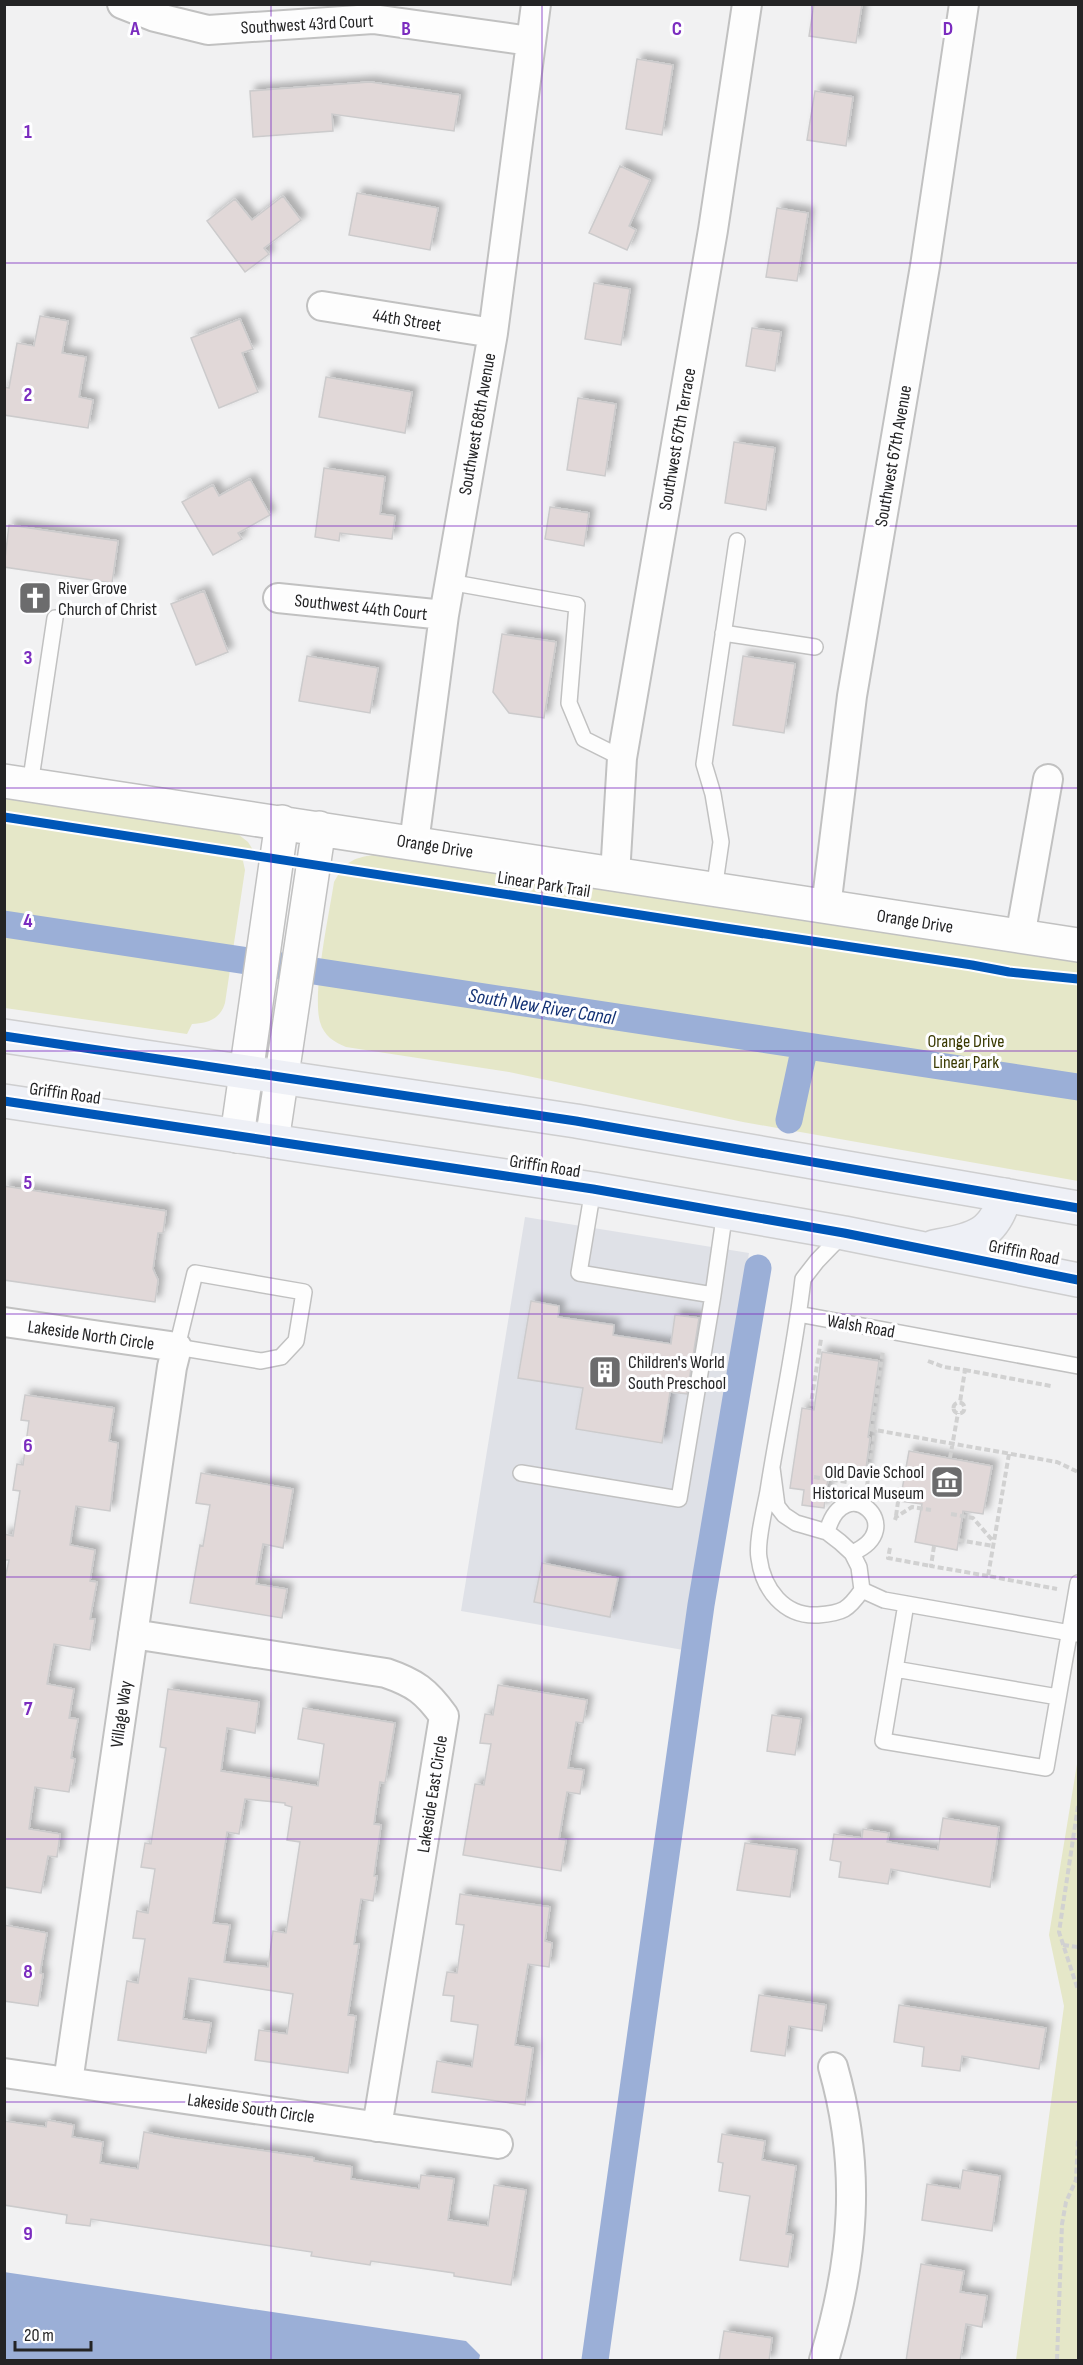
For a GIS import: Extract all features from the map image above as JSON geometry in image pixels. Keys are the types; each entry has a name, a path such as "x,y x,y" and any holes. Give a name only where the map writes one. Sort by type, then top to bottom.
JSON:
{"main road":[{"path":"4,1036 576,1121 1078,1208"},
{"name":"Griffin Road","path":"4,1101 593,1189 844,1233 1078,1280"},
{"path":"924,1249 967,1240 986,1230 1000,1215 1005,1195"}],"street":[{"name":"Southwest 43rd Court","path":"122,4 155,17 208,30 373,19 530,41"},
{"name":"Southwest 68th Avenue","path":"414,843 449,582 493,333 536,4"},
{"name":"Southwest 67th Terrace","path":"615,875 622,758 713,231 747,4"},
{"name":"Southwest 67th Avenue","path":"826,907 852,696 925,266 964,4"},
{"name":"44th Street","path":"322,306 493,333"},
{"name":"Southwest 44th Court","path":"278,598 444,615"},
{"path":"1020,937 1048,779"},
{"name":"Orange Drive","path":"17,783 1078,945"},
{"path":"237,1136 282,822"},
{"path":"272,1141 319,828"},
{"name":"Lakeside North Circle","path":"4,1322 177,1347"},
{"name":"Village Way","path":"68,2082 172,1367 177,1347"},
{"name":"Lakeside East Circle","path":"133,1634 386,1674 411,1682 430,1696 444,1716 377,2127"},
{"path":"825,2361 844,2286 852,2207 848,2131 833,2067"},
{"name":"Lakeside South Circle","path":"4,2073 498,2144"}],"lane":[{"path":"714,890 721,842 713,794 704,764 737,541"},
{"path":"449,582 578,605 569,703 584,739 622,758"},
{"path":"17,783 55,618"},
{"path":"723,633 815,646"},
{"path":"593,1189 579,1273 713,1295"},
{"path":"521,1473 679,1499 725,1212"},
{"path":"771,1468 777,1506 784,1515 796,1523 827,1532 852,1553 859,1568 862,1590 849,1608 830,1614 810,1615 787,1607 773,1597 763,1578 758,1555 771,1468 803,1279 844,1233"},
{"path":"195,1273 304,1292 296,1341 281,1357 261,1361 177,1347 195,1273"},
{"name":"Walsh Road","path":"798,1314 1078,1366"},
{"path":"827,1532 834,1514 841,1507 849,1503 866,1505 872,1511 876,1527 868,1543 852,1553"},
{"path":"906,1604 883,1741 1046,1768 1058,1697 1073,1634 1078,1583"},
{"path":"862,1590 884,1600 1073,1634"},
{"path":"895,1670 1058,1697"}],"path":[{"path":"814,1404 811,1404 821,1335"},
{"path":"873,1492 866,1485 884,1345"},
{"path":"922,1358 944,1367 1052,1386"},
{"path":"958,1413 963,1412 964,1408 960,1402 965,1370"},
{"path":"958,1413 953,1407 960,1402"},
{"path":"950,1458 958,1413"},
{"path":"872,1430 1057,1462 1078,1472"},
{"path":"988,1576 1009,1454"},
{"path":"814,1477 855,1484"},
{"path":"894,1527 900,1488"},
{"path":"889,1506 896,1515"},
{"path":"896,1515 912,1507 932,1510"},
{"path":"951,1514 973,1518 993,1544"},
{"path":"892,1538 888,1558 1058,1589"},
{"path":"958,1540 993,1544"},
{"path":"931,1566 934,1546"},
{"path":"1078,1806 1060,1927 1063,1945 1078,1990"},
{"path":"1063,1945 1078,1947"},
{"path":"1057,2361 1062,2224 1066,2202 1077,2181 1078,2140"}],"shaded area":[{"path":"525,1217 749,1253 704,1527 689,1651 461,1611"}],"green space":[{"path":"4,793 234,831 248,842 253,850 243,861 245,870 225,1003 216,1017 203,1023 192,1024 187,1034 5,1008"},
{"name":"Orange Drive Linear Park","path":"379,854 1078,958 1078,1181 743,1122 509,1072 346,1047 330,1038 320,1022 318,993 325,933 334,882 343,868 352,861"},
{"path":"1078,1758 1078,2360 1016,2360 1064,2006 1049,1935"}],"water":[{"path":"4,2272 466,2341 480,2355 479,2360 5,2360"}],"building":[{"path":"814,4 862,4 856,43 809,36"},
{"path":"637,59 673,65 662,135 626,129"},
{"path":"370,82 460,95 454,131 332,114 333,131 253,137 250,91"},
{"path":"815,91 853,97 846,146 807,140"},
{"path":"620,166 650,180 629,226 636,230 627,250 589,233"},
{"path":"357,193 438,208 430,250 349,235"},
{"path":"283,196 301,220 264,248 269,254 245,272 207,221 235,199 252,220"},
{"path":"777,208 808,213 797,281 766,277"},
{"path":"594,283 630,289 621,345 585,339"},
{"path":"40,316 68,321 62,353 86,357 79,397 93,400 88,428 4,415 4,387 9,388 17,343 34,346"},
{"path":"240,319 253,349 242,353 258,392 219,408 191,338"},
{"path":"752,328 781,332 775,371 746,366"},
{"path":"326,377 412,392 405,433 319,417"},
{"path":"578,398 616,404 605,476 567,470"},
{"path":"734,442 775,448 766,510 725,503"},
{"path":"324,468 385,477 380,514 395,516 392,539 340,533 339,541 315,537"},
{"path":"250,479 270,515 238,533 242,539 213,555 182,502 213,485 219,496"},
{"path":"550,507 589,513 584,546 545,539"},
{"path":"9,525 118,541 112,583 4,567"},
{"path":"204,591 228,652 196,665 171,604"},
{"path":"502,634 556,642 544,718 509,713 493,692"},
{"path":"307,656 378,668 370,713 299,701"},
{"path":"743,656 795,664 784,733 733,725"},
{"path":"4,1186 166,1211 163,1233 158,1233 153,1269 158,1280 155,1302 4,1280"},
{"name":"Children's World South Preschool","path":"531,1301 559,1306 558,1317 614,1325 613,1335 671,1344 675,1315 699,1318 687,1394 670,1392 662,1443 576,1429 583,1388 518,1378"},
{"path":"822,1352 879,1361 865,1476 829,1471 824,1508 802,1505 804,1490 790,1488 802,1408 814,1410"},
{"path":"25,1395 114,1408 109,1441 118,1443 110,1511 76,1506 70,1545 95,1550 90,1581 97,1582 90,1619 95,1619 90,1650 54,1644 47,1684 74,1689 69,1718 78,1719 71,1758 75,1759 69,1792 35,1787 29,1829 60,1834 57,1857 48,1856 41,1893 4,1887 4,1584 9,1560 4,1560 4,1534 13,1536 20,1491 13,1490 17,1464 23,1465 29,1421 21,1420"},
{"path":"909,1451 992,1466 983,1514 963,1511 957,1550 915,1542 922,1504 900,1501"},
{"path":"201,1473 293,1489 283,1548 263,1544 256,1584 287,1589 282,1618 190,1603 210,1505 196,1503"},
{"path":"542,1563 618,1578 610,1617 534,1602"},
{"path":"498,1685 587,1700 583,1723 576,1722 568,1768 584,1770 580,1794 567,1792 559,1839 566,1840 561,1871 463,1855 475,1784 484,1785 491,1744 480,1743 485,1714 493,1715"},
{"path":"168,1689 259,1702 255,1733 227,1728 221,1771 318,1786 324,1744 298,1739 303,1708 395,1723 385,1783 380,1782 374,1824 381,1825 373,1901 361,1899 354,1944 359,1944 348,2015 356,2016 348,2073 255,2060 259,2030 287,2034 293,1994 189,1978 183,2019 211,2023 206,2053 118,2040 127,1981 138,1983 145,1939 133,1938 137,1911 148,1913 155,1869 141,1867 145,1843 151,1844 166,1748 160,1747","holes":["245,1799 285,1803 292,1807 287,1840 300,1842 286,1933 273,1931 268,1967 224,1962 230,1925 213,1923 227,1832 239,1834"]},
{"path":"772,1715 801,1719 795,1755 767,1751"},
{"path":"943,1818 999,1827 990,1887 891,1869 888,1884 839,1877 841,1862 830,1860 834,1834 862,1838 863,1829 889,1833 887,1842 938,1850"},
{"path":"745,1843 797,1850 790,1897 737,1890"},
{"path":"460,1894 550,1907 545,1941 552,1943 549,1967 528,1964 515,2045 533,2048 525,2105 432,2092 437,2061 472,2067 478,2025 451,2021 454,1996 443,1995 447,1972 457,1973 464,1925 456,1924"},
{"path":"4,1925 47,1933 40,1973 43,1974 38,2006 4,2001"},
{"path":"759,1995 826,2005 822,2031 789,2026 785,2056 751,2051"},
{"path":"899,2005 1046,2028 1039,2069 962,2056 960,2071 922,2066 924,2047 894,2042"},
{"path":"47,2120 74,2125 72,2137 103,2142 100,2163 138,2169 144,2132 314,2158 314,2161 352,2167 351,2179 419,2189 421,2175 454,2179 448,2220 488,2226 494,2185 526,2190 511,2285 454,2276 454,2273 371,2261 370,2265 311,2256 312,2252 91,2219 90,2226 66,2223 67,2215 4,2205 4,2121 46,2127"},
{"path":"722,2134 765,2141 762,2160 796,2166 786,2234 793,2235 788,2267 740,2260 750,2196 719,2191 723,2163 718,2162"},
{"path":"963,2170 1000,2176 992,2231 922,2220 927,2184 960,2189"},
{"path":"921,2264 964,2271 960,2292 987,2296 982,2327 966,2324 960,2361 906,2361"},
{"path":"724,2331 772,2338 769,2361 719,2361"}],"waterway":[{"name":"South New River Canal","path":"4,924 1078,1087"},
{"path":"789,1120 805,1046"},
{"path":"595,2360 701,1605 758,1268"}],"cycle path":[{"name":"Linear Park Trail","path":"4,817 1009,972 1078,979"},
{"path":"4,1036 576,1121 1078,1208"},
{"path":"4,1101 593,1189 844,1233 1078,1280"}],"place":[{"name":"River Grove Church of Christ","path":"35,598"},
{"name":"Children's World South Preschool","path":"605,1372"},
{"name":"Old Davie School Historical Museum","path":"947,1482"}]}
